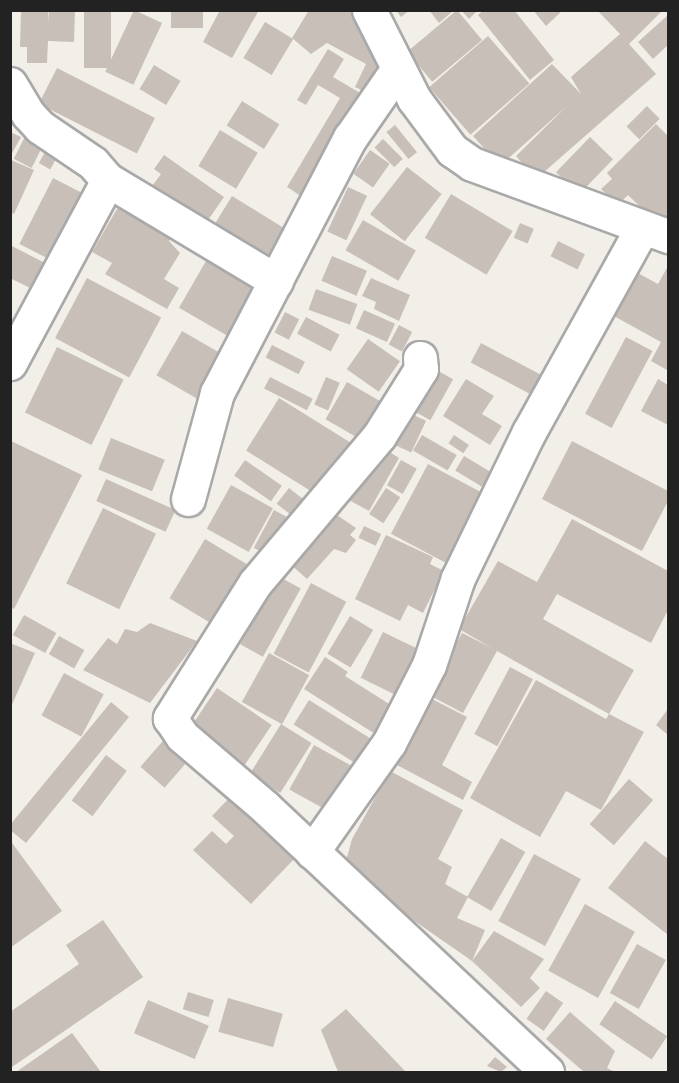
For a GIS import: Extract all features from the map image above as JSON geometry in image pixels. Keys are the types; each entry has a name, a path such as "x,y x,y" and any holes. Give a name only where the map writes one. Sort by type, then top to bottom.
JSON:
{"street":[{"path":"312,852 389,743 429,665 458,578 529,432 655,232 472,164 438,135 397,70 369,10"},
{"path":"188,499 217,393 350,138 397,70"},
{"path":"10,84 28,114 40,127 93,163 108,180 276,281"},
{"path":"10,363 108,180"},
{"path":"420,358 421,369 379,436 333,494 267,566 170,718 182,736 312,852 547,1072"}],"building":[{"path":"21,10 48,10 49,22 49,10 75,10 74,42 48,41 47,63 27,63 27,47 20,47"},
{"path":"84,10 111,10 111,68 84,68"},
{"path":"134,10 162,23 133,85 105,72"},
{"path":"171,10 203,10 203,28 171,28"},
{"path":"220,10 259,10 232,58 203,42"},
{"path":"309,10 366,10 391,61 370,94 355,87 366,64 327,43 311,54 292,38"},
{"path":"396,10 410,10 401,17"},
{"path":"429,10 454,10 439,23"},
{"path":"457,10 482,40 432,82 407,52"},
{"path":"461,10 478,10 469,19"},
{"path":"484,10 514,10 554,60 530,80 478,15"},
{"path":"533,10 563,10 546,26"},
{"path":"597,10 663,10 629,44 656,74 536,179 516,156 567,106 500,166 473,136 552,64 581,94 571,77 620,34"},
{"path":"668,15 668,45 653,59 638,42"},
{"path":"265,22 293,39 272,75 243,58"},
{"path":"488,36 529,84 470,135 429,87"},
{"path":"328,49 344,59 333,77 372,100 310,202 287,187 340,98 318,85 306,105 297,100"},
{"path":"154,65 181,81 166,105 140,89"},
{"path":"57,68 155,118 137,154 39,104"},
{"path":"242,101 279,124 264,149 227,126"},
{"path":"647,106 660,119 639,139 626,127"},
{"path":"656,124 668,136 668,220 661,227 628,195 618,205 601,189 612,179 607,173"},
{"path":"31,125 49,134 32,168 14,159"},
{"path":"395,125 417,152 408,159 386,132"},
{"path":"220,130 258,153 236,189 198,166"},
{"path":"10,132 21,137 10,157"},
{"path":"590,137 613,159 579,194 556,172"},
{"path":"383,139 403,159 394,167 375,147"},
{"path":"50,143 61,149 50,169 39,163"},
{"path":"370,150 390,164 373,188 353,174"},
{"path":"164,155 224,197 206,223 152,186 161,174 154,169"},
{"path":"11,160 34,170 14,214 10,212"},
{"path":"407,167 442,194 405,241 370,214"},
{"path":"53,178 89,196 55,262 19,244"},
{"path":"348,187 367,196 346,240 327,231"},
{"path":"451,194 513,231 486,275 425,238"},
{"path":"125,195 178,226 169,241 180,253 164,279 179,288 167,309 105,274 112,263 92,252"},
{"path":"232,196 295,235 275,266 208,235"},
{"path":"363,220 416,250 398,281 346,250"},
{"path":"520,223 534,229 528,244 514,238"},
{"path":"558,241 585,254 578,269 551,256"},
{"path":"10,245 45,263 32,289 10,278"},
{"path":"210,254 268,287 237,341 179,308"},
{"path":"332,256 367,271 356,296 321,281"},
{"path":"668,266 667,370 651,361 661,342 612,315 636,272 658,284"},
{"path":"87,278 161,317 129,377 55,338"},
{"path":"371,278 410,295 399,321 374,309 376,302 362,296"},
{"path":"316,289 357,304 350,325 308,310"},
{"path":"364,310 395,324 387,342 356,328"},
{"path":"285,312 299,319 289,340 275,332"},
{"path":"306,317 340,335 331,352 297,334"},
{"path":"399,325 412,332 402,351 389,344"},
{"path":"182,331 232,360 207,404 156,375"},
{"path":"626,337 652,351 612,428 585,414"},
{"path":"368,339 400,361 379,392 347,369"},
{"path":"481,343 552,381 541,400 471,362"},
{"path":"272,345 305,362 299,374 266,357"},
{"path":"57,347 124,379 92,445 25,413"},
{"path":"433,368 453,379 430,420 410,409"},
{"path":"270,377 313,399 307,410 264,389"},
{"path":"326,377 340,383 328,410 314,405"},
{"path":"466,379 494,396 482,414 502,426 490,445 443,416"},
{"path":"658,379 668,385 668,425 641,411"},
{"path":"347,382 380,401 358,438 326,419"},
{"path":"279,398 352,444 319,496 246,451"},
{"path":"407,412 426,421 411,453 392,444"},
{"path":"422,435 457,455 448,471 413,451"},
{"path":"454,435 469,445 463,453 448,443"},
{"path":"111,438 165,460 152,491 98,470"},
{"path":"11,441 82,475 14,609 10,607"},
{"path":"572,441 668,491 668,501 642,551 542,499"},
{"path":"385,449 399,458 369,511 349,500"},
{"path":"464,456 496,475 487,490 455,471"},
{"path":"245,460 282,486 271,501 234,476"},
{"path":"401,460 417,469 403,494 387,485"},
{"path":"428,464 490,497 453,567 391,534"},
{"path":"106,479 175,510 166,532 96,501"},
{"path":"231,485 273,508 249,552 207,529"},
{"path":"289,488 311,505 299,521 277,504"},
{"path":"386,488 400,497 383,523 369,514"},
{"path":"103,508 156,534 119,609 66,583"},
{"path":"274,510 291,519 271,557 254,548"},
{"path":"331,511 356,528 350,535 356,540 346,553 334,549 307,579 289,563"},
{"path":"572,519 668,571 668,610 651,643 557,594 543,619 634,670 609,714 497,651 463,713 429,695 462,633 492,648 459,629 498,561 537,582"},
{"path":"364,526 381,534 376,546 359,538"},
{"path":"386,535 433,557 430,564 444,571 423,613 408,605 400,621 355,599"},
{"path":"205,539 248,565 212,624 169,598"},
{"path":"278,576 301,589 263,657 240,644"},
{"path":"311,583 346,602 309,672 273,654"},
{"path":"24,615 56,633 45,653 13,635"},
{"path":"350,616 373,630 350,668 327,654"},
{"path":"150,623 197,641 150,703 83,670 108,638 117,644 125,629 137,632"},
{"path":"383,632 418,649 396,695 361,678"},
{"path":"59,636 84,650 74,668 49,654"},
{"path":"10,643 35,653 10,709"},
{"path":"269,653 309,675 282,724 242,702"},
{"path":"325,657 348,672 345,676 397,709 380,737 304,689"},
{"path":"510,667 533,679 497,746 474,734"},
{"path":"64,673 104,694 81,737 41,715"},
{"path":"536,680 606,719 609,714 644,732 601,810 566,791 540,837 470,798"},
{"path":"217,688 272,725 244,766 189,729"},
{"path":"430,698 467,717 442,765 472,782 463,800 395,764"},
{"path":"309,700 371,739 356,763 294,725"},
{"path":"111,702 129,717 26,843 10,830 10,825"},
{"path":"668,709 668,735 656,725"},
{"path":"281,724 312,743 280,793 250,774"},
{"path":"168,735 192,756 165,788 140,767"},
{"path":"314,745 357,769 332,813 289,790"},
{"path":"106,755 127,771 92,816 72,801"},
{"path":"390,771 463,810 438,859 452,867 445,884 468,897 457,918 485,930 472,961 413,920 346,861 352,839"},
{"path":"629,779 653,800 614,845 590,824"},
{"path":"231,796 296,857 251,904 193,850 212,831 226,844 234,836 212,816"},
{"path":"501,838 525,852 491,911 467,897"},
{"path":"10,840 62,911 10,948"},
{"path":"645,841 668,859 668,935 608,888"},
{"path":"534,854 581,879 545,946 498,921"},
{"path":"585,904 635,932 598,998 548,970"},
{"path":"103,920 143,977 12,1067 10,1012 79,964 66,945"},
{"path":"494,931 544,959 530,978 540,988 521,1007 472,961"},
{"path":"637,944 666,960 639,1009 610,993"},
{"path":"546,991 563,1003 544,1031 526,1019"},
{"path":"188,992 214,1000 209,1017 183,1009"},
{"path":"228,998 283,1014 273,1047 218,1032"},
{"path":"148,1000 209,1026 195,1059 134,1033"},
{"path":"615,1001 667,1036 652,1059 599,1024"},
{"path":"346,1009 406,1072 338,1072 321,1030"},
{"path":"570,1012 615,1051 607,1068 615,1072 584,1072 546,1039"},
{"path":"72,1033 101,1072 16,1072"},
{"path":"495,1057 507,1067 501,1072 487,1066"}]}
